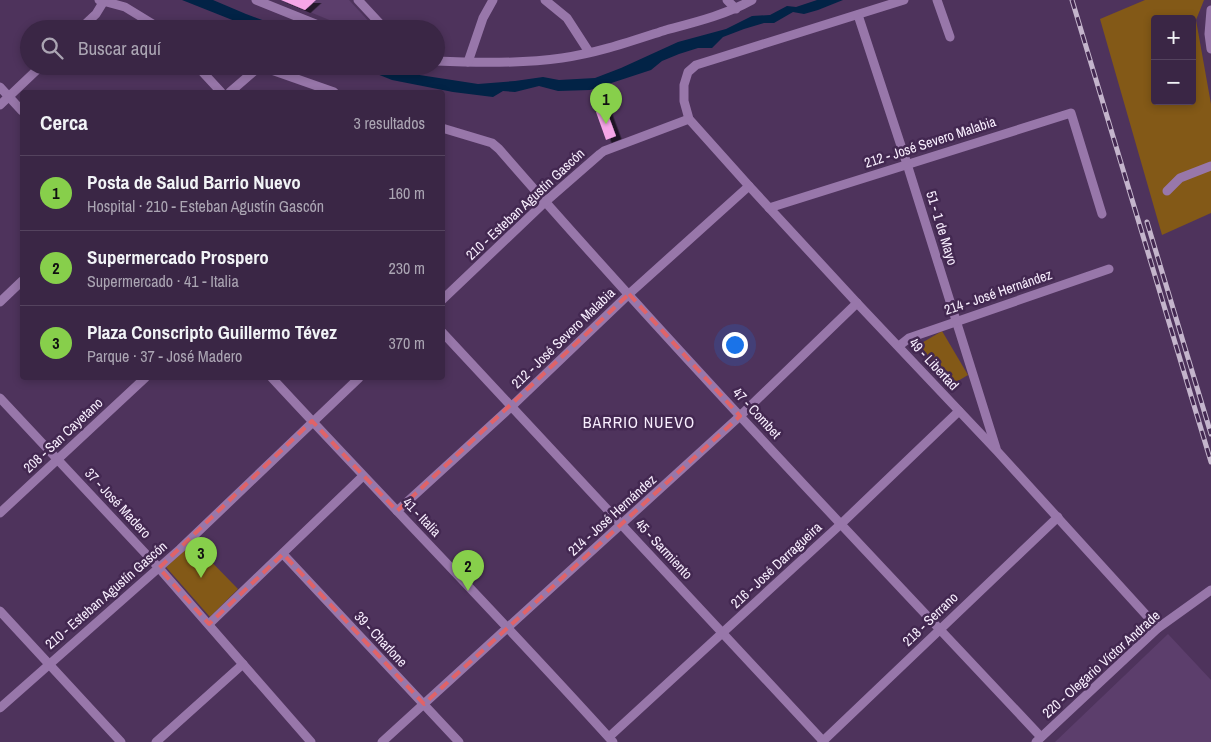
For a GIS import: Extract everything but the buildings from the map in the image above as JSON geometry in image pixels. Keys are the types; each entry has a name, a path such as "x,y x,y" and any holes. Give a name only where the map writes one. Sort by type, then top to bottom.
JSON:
{"street":[{"path":"256,0 306,20"},
{"path":"358,0 377,20"},
{"path":"468,62 483,18 493,0"},
{"path":"545,0 567,18 589,52"},
{"path":"727,0 736,9"},
{"path":"445,61 529,61 563,58 713,18 752,0"},
{"path":"689,119 684,101 684,84 688,72 696,65 904,0"},
{"path":"937,0 950,37"},
{"path":"90,20 96,14 101,1 125,7 146,20"},
{"path":"1211,10 1209,34 1211,50"},
{"name":"51 - 1 de Mayo","path":"858,15 908,164 997,451"},
{"path":"0,105 32,75"},
{"path":"206,75 220,90"},
{"path":"232,90 250,75"},
{"path":"286,75 328,90"},
{"path":"0,87 20,109"},
{"name":"212 - José Severo Malabia","path":"769,208 1071,112 1102,214"},
{"name":"49 - Libertad","path":"689,119 857,304 997,451 1158,628"},
{"name":"210 - Esteban Agustín Gascón","path":"445,297 545,202 604,151 689,119"},
{"name":"47 - Combet","path":"445,129 492,143 499,149 740,416 940,629 1039,740"},
{"path":"1167,190 1180,178 1211,166"},
{"name":"212 - José Severo Malabia","path":"397,511 512,406 629,294 749,186"},
{"name":"214 - José Hernández","path":"898,346 909,338 1109,269"},
{"path":"0,302 20,283"},
{"name":"214 - José Hernández","path":"382,742 622,525 857,304"},
{"name":"45 - Sarmiento","path":"445,335 723,632 823,742"},
{"name":"208 - San Cayetano","path":"0,512 143,380"},
{"name":"41 - Italia","path":"274,380 509,628 611,740"},
{"name":"210 - Esteban Agustín Gascón","path":"0,708 159,568 357,380"},
{"name":"37 - José Madero","path":"0,398 159,568 311,742"},
{"name":"216 - José Darragueira","path":"611,740 723,632 842,523 959,411"},
{"path":"209,624 363,476"},
{"name":"218 - Serrano","path":"823,742 1058,517"},
{"name":"39 - Charlone","path":"283,554 460,742"},
{"name":"220 - Olegario Víctor Andrade","path":"1039,740 1158,628 1211,590"},
{"path":"0,611 121,742"},
{"path":"156,742 243,664"}],"highlighted area":[{"path":"629,294 740,416 424,704 283,554 209,624 159,568 312,421 397,511"}],"shaded area":[{"path":"281,0 349,0 368,20 329,20"},
{"path":"1145,0 1204,0 1196,20 1211,104 1211,213 1162,235 1100,19"},
{"path":"942,331 968,375 946,388 920,344"},
{"path":"193,543 238,589 210,617 166,567"},
{"path":"1168,634 1211,680 1211,742 1055,742"}],"water":[{"path":"182,0 213,0 262,20 232,20"},
{"path":"817,0 843,0 804,14 793,12 774,23 764,23 744,29 723,37 712,48 698,48 679,54 662,61 651,70 590,90 558,91 539,86 515,92 503,91 493,97 453,92 392,80 380,75 420,75 478,84 543,77 559,80 595,78 678,42 726,29 752,16 770,15 787,6 796,7"}],"railway":[{"path":"1072,0 1211,462"},
{"path":"1147,222 1211,434"}],"place":[{"name":"Posta de Salud Barrio Nuevo","path":"606,124"},
{"name":"Plaza Conscripto Guillermo Tévez","path":"201,578"},
{"name":"Supermercado Prospero","path":"468,591"}],"district":[{"name":"BARRIO NUEVO","path":"639,422"}]}
